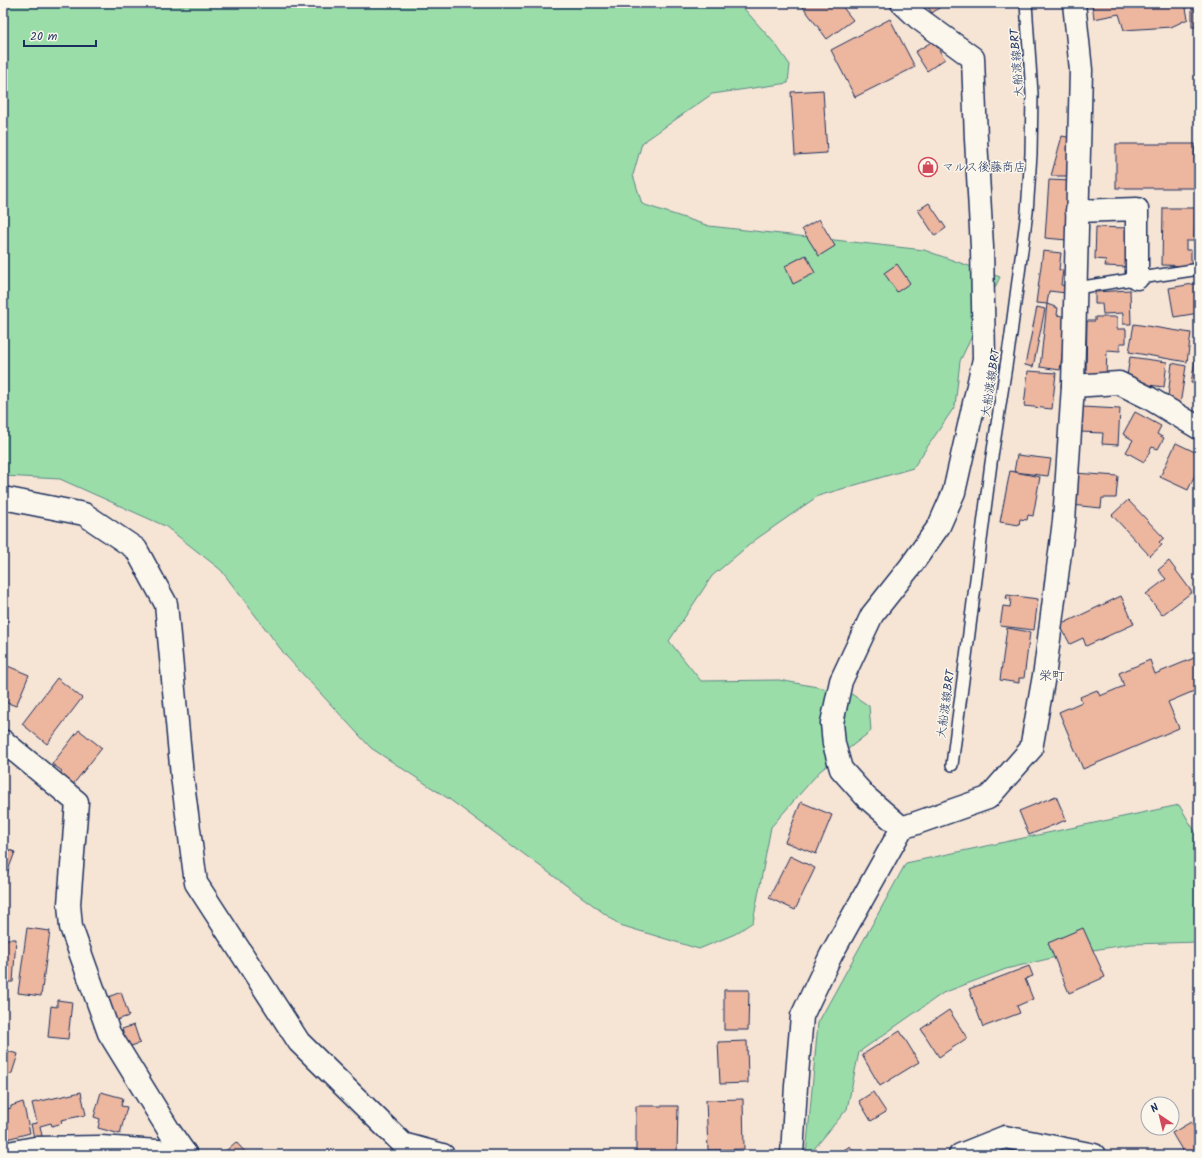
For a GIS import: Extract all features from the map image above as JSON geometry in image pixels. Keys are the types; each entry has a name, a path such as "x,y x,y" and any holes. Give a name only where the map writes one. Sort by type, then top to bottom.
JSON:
{"street":[{"path":"902,3 918,18 973,58 982,247 984,359 954,492 939,526 910,567 872,615 840,681 832,723 834,744 841,769 866,797 902,828"},
{"path":"792,1155 802,1016 831,955 902,828 988,798 1031,748 1045,670 1064,521 1073,386 1081,70 1074,3"},
{"path":"1077,211 1137,209 1137,278"},
{"path":"1073,386 1119,383 1149,398 1199,428"},
{"path":"3,498 84,514 136,549 166,604 182,776 196,883 299,1042 402,1144 443,1155"},
{"path":"3,741 77,802 69,904 71,927 109,1033 185,1154"},
{"path":"960,1155 1005,1137 1094,1155"},
{"path":"3,1154 35,1148 100,1147 185,1154"}],"lane":[{"name":"大船渡線BRT","path":"952,764 991,462 1011,334 1027,212 1031,154 1032,94 1026,3"},
{"path":"1076,288 1199,269"}],"green space":[{"path":"3,3 739,3 776,45 790,65 788,83 712,94 642,143 633,175 642,204 709,226 924,250 1000,277 960,361 955,406 913,468 818,496 755,540 712,576 669,641 701,681 779,680 850,693 869,706 871,731 820,771 771,827 753,922 735,934 699,949 620,925 449,799 371,748 286,656 221,570 165,526 60,479 3,476"},
{"path":"1179,805 1199,838 1199,942 1132,944 1073,953 1006,969 943,993 859,1052 847,1109 809,1155 806,1155 818,1023 906,863"}],"building":[{"path":"800,3 844,3 841,5 853,20 827,39"},
{"path":"925,3 946,3 932,13"},
{"path":"1092,3 1185,3 1188,19 1171,27 1124,30 1119,14 1094,19"},
{"path":"1192,3 1199,3 1199,27 1192,27"},
{"path":"890,19 915,67 855,97 831,50"},
{"path":"933,41 945,59 927,71 915,52"},
{"path":"823,90 827,153 795,155 791,92"},
{"path":"1062,136 1072,138 1070,176 1051,176"},
{"path":"1116,144 1195,144 1195,188 1116,188"},
{"path":"1049,180 1071,181 1067,240 1045,238"},
{"path":"929,203 946,228 935,236 918,210"},
{"path":"1163,208 1195,208 1194,241 1186,241 1186,250 1191,250 1191,266 1162,265"},
{"path":"819,219 835,246 819,256 802,229"},
{"path":"1096,227 1128,228 1126,267 1105,266 1106,260 1095,259"},
{"path":"1043,251 1061,253 1059,270 1063,270 1061,285 1068,286 1066,293 1049,291 1047,304 1036,303"},
{"path":"806,255 815,273 793,284 785,266"},
{"path":"897,264 910,283 897,292 884,273"},
{"path":"1199,283 1199,313 1174,317 1169,288"},
{"path":"1130,290 1131,324 1123,324 1123,313 1103,314 1102,304 1095,304 1095,292"},
{"path":"1047,304 1058,308 1057,315 1067,317 1060,370 1040,367"},
{"path":"1037,307 1045,309 1033,367 1025,365"},
{"path":"1095,317 1117,317 1117,329 1126,329 1126,343 1120,343 1120,351 1107,350 1106,376 1086,376 1087,321 1095,321"},
{"path":"1134,324 1191,333 1187,362 1129,352"},
{"path":"1199,338 1199,384 1191,383"},
{"path":"1130,357 1167,362 1164,387 1126,382"},
{"path":"1172,363 1186,366 1180,405 1167,404"},
{"path":"1028,371 1056,373 1052,409 1024,406"},
{"path":"1082,407 1120,409 1118,445 1102,444 1103,433 1080,432"},
{"path":"1135,412 1161,426 1157,434 1164,438 1158,449 1152,447 1144,462 1126,452 1133,440 1123,434"},
{"path":"1176,443 1199,454 1199,466 1188,490 1160,477"},
{"path":"1017,455 1051,459 1048,476 1014,472"},
{"path":"1010,471 1040,477 1033,516 1028,515 1027,520 1020,519 1019,525 1000,522"},
{"path":"1074,473 1118,476 1116,498 1102,498 1101,508 1071,505"},
{"path":"1128,500 1164,538 1159,542 1162,545 1150,556 1112,515"},
{"path":"1169,561 1192,592 1162,615 1146,594 1166,579 1158,570"},
{"path":"1007,595 1038,599 1034,630 1000,626 1003,606 1010,607 1011,599 1006,598"},
{"path":"1121,596 1134,624 1086,646 1083,638 1070,644 1060,625"},
{"path":"3,616 8,617 3,634"},
{"path":"1007,628 1030,632 1024,678 1019,678 1019,683 1000,680"},
{"path":"1199,656 1199,689 1168,702 1179,728 1083,769 1059,712 1082,702 1080,697 1097,690 1100,696 1124,686 1119,673 1150,660 1155,674"},
{"path":"3,664 29,675 16,706 5,702 3,707"},
{"path":"57,678 82,698 47,744 22,724"},
{"path":"79,730 102,748 71,787 57,777 62,771 52,764"},
{"path":"1056,796 1066,820 1029,835 1019,811"},
{"path":"801,802 832,815 816,854 785,842"},
{"path":"3,848 15,852 3,884"},
{"path":"790,856 815,868 795,910 769,898"},
{"path":"27,928 50,931 41,996 18,993"},
{"path":"1083,928 1105,977 1069,993 1048,943"},
{"path":"3,939 16,939 13,982 3,982"},
{"path":"1029,966 1033,976 1025,979 1033,999 1017,1006 1020,1013 983,1027 969,989"},
{"path":"724,990 749,990 748,1030 724,1030"},
{"path":"121,992 129,1016 110,1022 103,999"},
{"path":"57,1000 72,1002 68,1039 48,1037 51,1006 57,1007"},
{"path":"949,1010 967,1038 939,1057 921,1029"},
{"path":"134,1025 140,1043 128,1047 122,1029"},
{"path":"900,1031 919,1062 880,1086 862,1055"},
{"path":"747,1041 748,1083 720,1084 718,1042"},
{"path":"3,1050 18,1054 12,1073 3,1078"},
{"path":"81,1092 86,1115 61,1120 62,1123 52,1126 51,1123 40,1126 42,1136 34,1138 31,1124 37,1123 32,1103"},
{"path":"101,1092 123,1098 121,1106 127,1107 120,1134 98,1128 100,1119 94,1117"},
{"path":"873,1092 886,1112 871,1121 859,1101"},
{"path":"743,1099 744,1149 708,1150 706,1100"},
{"path":"23,1102 30,1133 3,1140 3,1110"},
{"path":"636,1106 678,1106 677,1153 636,1153"},
{"path":"1191,1122 1199,1135 1199,1155 1185,1155 1174,1136 1180,1136 1180,1128"},
{"path":"236,1142 248,1155 221,1155"},
{"path":"1023,1145 1029,1155 1007,1155"},
{"path":"850,1146 855,1155 836,1155"}],"place":[{"name":"マルス後藤商店","path":"928,167"}],"district":[{"name":"栄町","path":"1052,676"}]}
